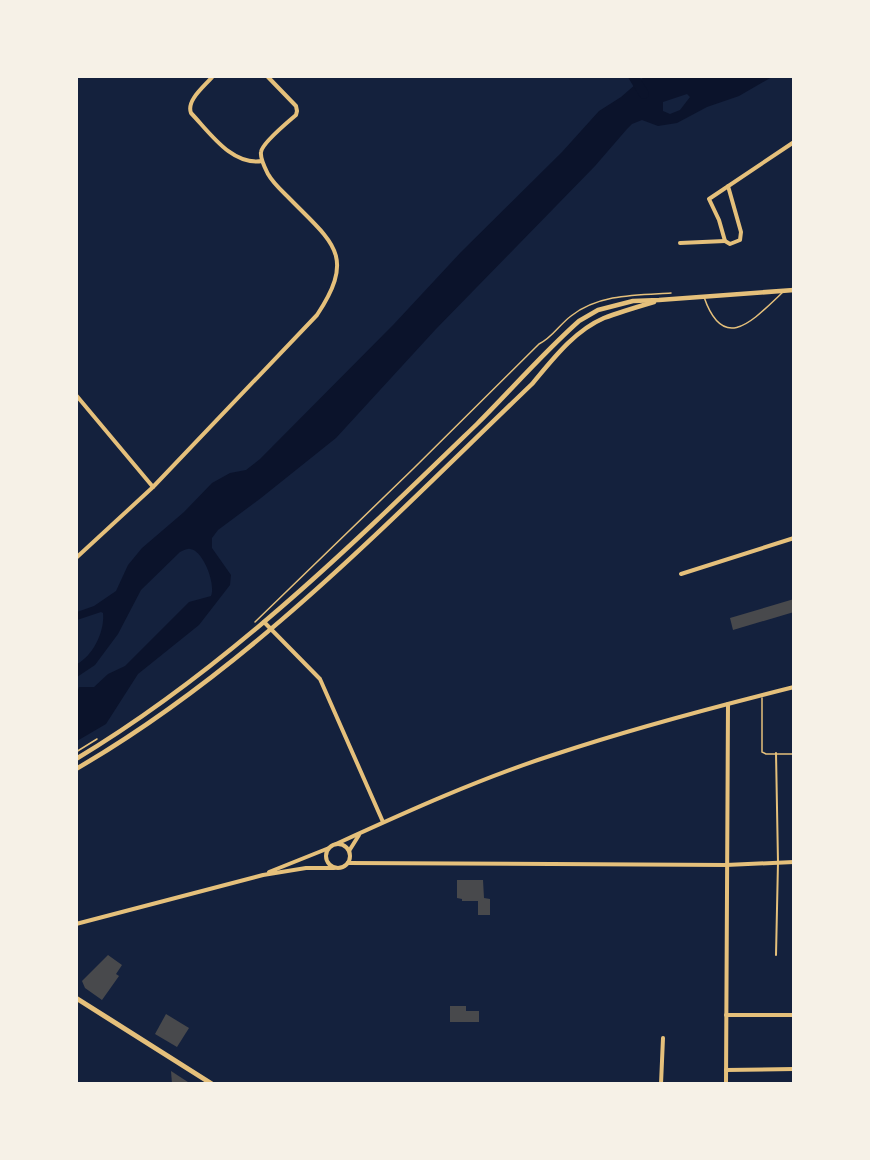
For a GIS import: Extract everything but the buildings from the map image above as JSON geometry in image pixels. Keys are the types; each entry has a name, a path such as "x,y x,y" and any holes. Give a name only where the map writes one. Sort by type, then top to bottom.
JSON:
{"main road":[{"path":"76,998 80,1003 212,1083"}],"street":[{"path":"213,76 191,102 189,108 191,113 232,155 252,162 262,161"},
{"path":"76,558 153,488 317,315 330,295 337,266 334,247 272,181 262,161 263,147 296,115 297,111 296,106 267,76"},
{"path":"725,241 719,220 709,200 794,142"},
{"path":"680,243 725,241 730,244 740,240 741,232 728,186"},
{"path":"76,759 174,694 264,622 476,424 579,321 598,310 633,301 794,290"},
{"path":"76,769 153,721 272,630 330,579 532,384 579,333 603,319 659,300"},
{"path":"76,395 153,488"},
{"path":"681,574 794,538"},
{"path":"264,622 320,679 383,822"},
{"path":"263,875 329,848 383,822 556,754 794,687"},
{"path":"726,1083 728,704"},
{"path":"776,753 778,862 776,955"},
{"path":"348,863 349,852 360,834"},
{"path":"336,844 344,846 349,852"},
{"path":"329,848 326,859 333,868"},
{"path":"76,924 263,875 306,868 341,868 348,863 726,866 794,862"},
{"path":"726,1015 794,1015"},
{"path":"661,1083 663,1038"},
{"path":"726,1070 794,1069"}],"lane":[{"path":"704,296 716,321 723,328 734,329 748,323 785,290"},
{"path":"762,695 762,752 794,754"}],"path":[{"path":"248,629 538,344 546,340 571,316 589,305 611,298 672,293"},
{"path":"76,752 105,734"}],"water":[{"path":"644,77 772,77 739,96 707,107 677,123 658,126 642,120 632,124 595,166 436,329 336,438 218,530 212,538 212,548 231,575 230,585 199,625 138,674 106,724 77,741 76,696 79,687 94,687 108,674 125,666 189,602 211,596 212,584 204,561 195,551 189,549 180,552 141,590 118,634 95,665 77,677 77,664 93,649 100,635 103,613 77,620 77,612 94,606 116,591 128,565 142,548 184,512 212,483 230,473 246,470 260,459 394,324 461,252 562,152 599,111 621,97","holes":["687,94 690,97 680,110 670,114 663,111 663,102"]}],"waterway":[{"path":"633,76 644,94"}]}
